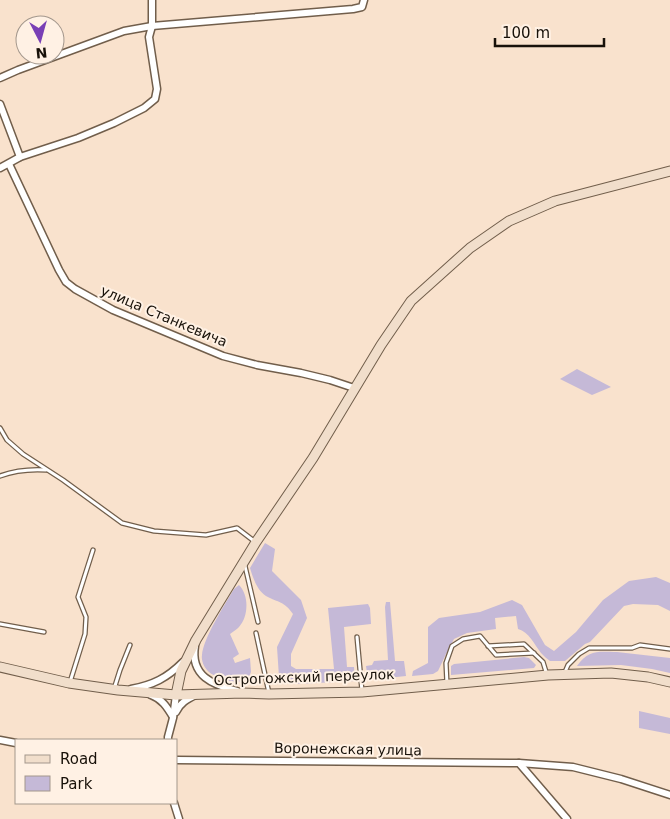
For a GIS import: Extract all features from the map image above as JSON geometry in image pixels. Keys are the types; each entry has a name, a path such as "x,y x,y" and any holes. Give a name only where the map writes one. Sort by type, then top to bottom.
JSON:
{"main road":[{"path":"176,695 181,671 196,640 256,542 313,458 381,344 411,301 470,248 509,221 555,201 670,171"},
{"name":"Острогожский переулок","path":"0,667 69,683 116,690 176,695 243,692 269,694 362,692 565,674 611,673 648,677 670,682"}],"street":[{"path":"0,168 20,157 114,124 144,108 155,99 157,89 149,37 152,26 152,0"},
{"path":"0,78 124,31 152,26 354,9 362,6 364,0"},
{"path":"0,104 20,157"},
{"name":"улица Станкевича","path":"9,164 59,270 66,282 75,289 113,310 223,356 323,378 354,388"},
{"path":"196,640 194,650 196,663 202,676 225,688 243,692"},
{"path":"116,690 145,686 161,680 174,671 187,658"},
{"path":"145,692 158,698 173,718"},
{"path":"173,718 178,706 199,694"},
{"path":"168,739 176,695"},
{"path":"0,740 15,743"},
{"name":"Воронежская улица","path":"178,760 519,763 573,767 621,779 670,795"},
{"path":"519,763 567,819"},
{"path":"174,804 179,819"}],"lane":[{"path":"0,428 7,440 23,454 63,480 122,523 154,531 206,535 237,528 256,542"},
{"path":"0,476 14,471 46,470"},
{"path":"69,683 85,634 86,616 78,597 93,550"},
{"path":"244,562 258,622"},
{"path":"0,624 44,632"},
{"path":"256,633 269,694"},
{"path":"447,684 446,663 452,646 463,639 480,636 496,655 534,653"},
{"path":"357,637 362,692"},
{"path":"488,646 524,644 543,662 548,675"},
{"path":"116,690 120,670 130,645"},
{"path":"565,674 568,665 579,654 590,648 632,648 640,645 670,649"}],"green space":[{"path":"577,369 611,387 592,395 560,379"},
{"path":"265,543 275,549 272,571 301,600 307,618 291,654 291,666 296,669 334,669 328,608 368,604 371,624 344,627 347,667 354,667 355,681 298,684 284,683 279,677 277,647 293,614 284,604 266,596 254,580 250,568"},
{"path":"656,577 670,583 670,611 658,605 633,604 624,606 590,642 565,661 550,661 541,653 528,636 518,629 516,616 495,618 496,629 467,633 454,639 438,671 433,674 412,676 413,671 428,663 428,627 439,618 480,612 512,600 522,605 545,645 554,651 576,632 603,600 629,581"},
{"path":"239,585 245,594 246,612 238,628 230,634 239,654 233,658 235,663 250,658 251,672 248,679 241,682 233,682 210,673 202,662 202,657 203,648 215,622 234,589"},
{"path":"386,602 390,602 395,661 404,661 406,676 368,680 366,666 372,665 374,661 388,660"},
{"path":"617,652 670,658 670,673 621,665 577,666 590,654"},
{"path":"529,658 536,665 534,668 451,675 451,666 454,664"},
{"path":"639,711 670,718 670,734 639,728"}]}
